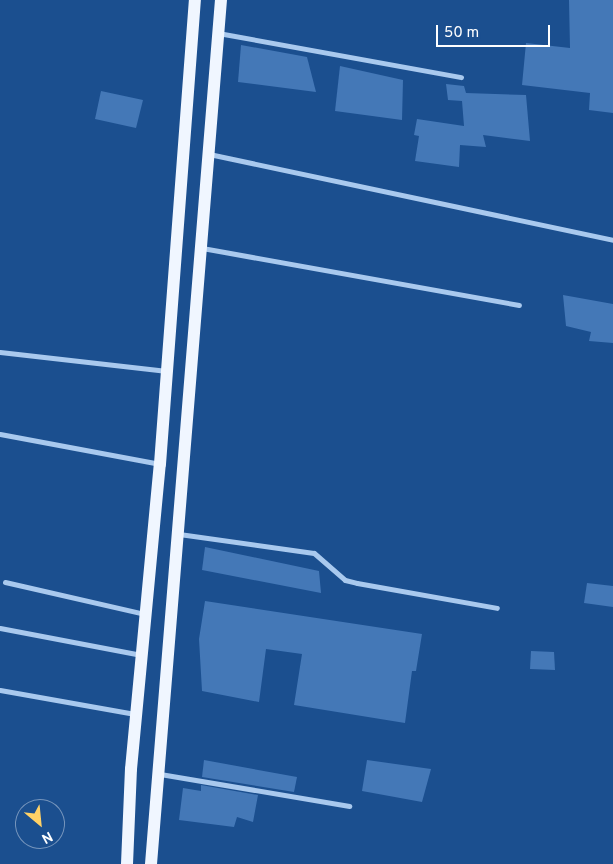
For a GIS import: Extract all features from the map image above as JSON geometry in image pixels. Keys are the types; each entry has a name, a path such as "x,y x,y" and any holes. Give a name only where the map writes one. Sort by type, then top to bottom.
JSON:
{"main road":[{"path":"127,864 131,769 144,655 168,371 195,0"},
{"path":"151,864 160,774 176,534 199,248 221,0"}],"street":[{"path":"218,33 461,77"},
{"path":"208,153 613,240"},
{"path":"199,248 519,305"},
{"path":"0,352 168,371"},
{"path":"0,434 160,464"},
{"path":"176,534 314,553 345,580 497,608"},
{"path":"5,582 146,614"},
{"path":"0,628 144,655"},
{"path":"0,690 138,714"},
{"path":"160,774 349,806"}],"building":[{"path":"569,0 613,0 613,113 589,110 590,93 522,85 526,43 570,48"},
{"path":"241,45 307,57 316,92 238,82"},
{"path":"340,66 403,80 402,120 335,111"},
{"path":"446,84 464,86 466,93 526,95 530,141 483,135 486,147 460,145 459,167 415,161 419,136 414,135 417,119 464,126 462,101 448,100"},
{"path":"101,91 143,100 136,128 95,119"},
{"path":"563,295 613,304 613,343 589,341 591,332 566,326"},
{"path":"205,547 319,571 321,593 202,570"},
{"path":"587,583 613,586 613,607 584,603"},
{"path":"205,601 422,634 416,671 412,671 405,723 294,705 302,654 266,649 259,702 202,691 199,639"},
{"path":"531,651 554,652 555,670 530,669"},
{"path":"204,760 297,777 294,792 202,777"},
{"path":"367,760 431,769 422,802 362,791"},
{"path":"201,785 258,795 253,822 237,817 234,827 179,820 183,788 201,791"}]}
